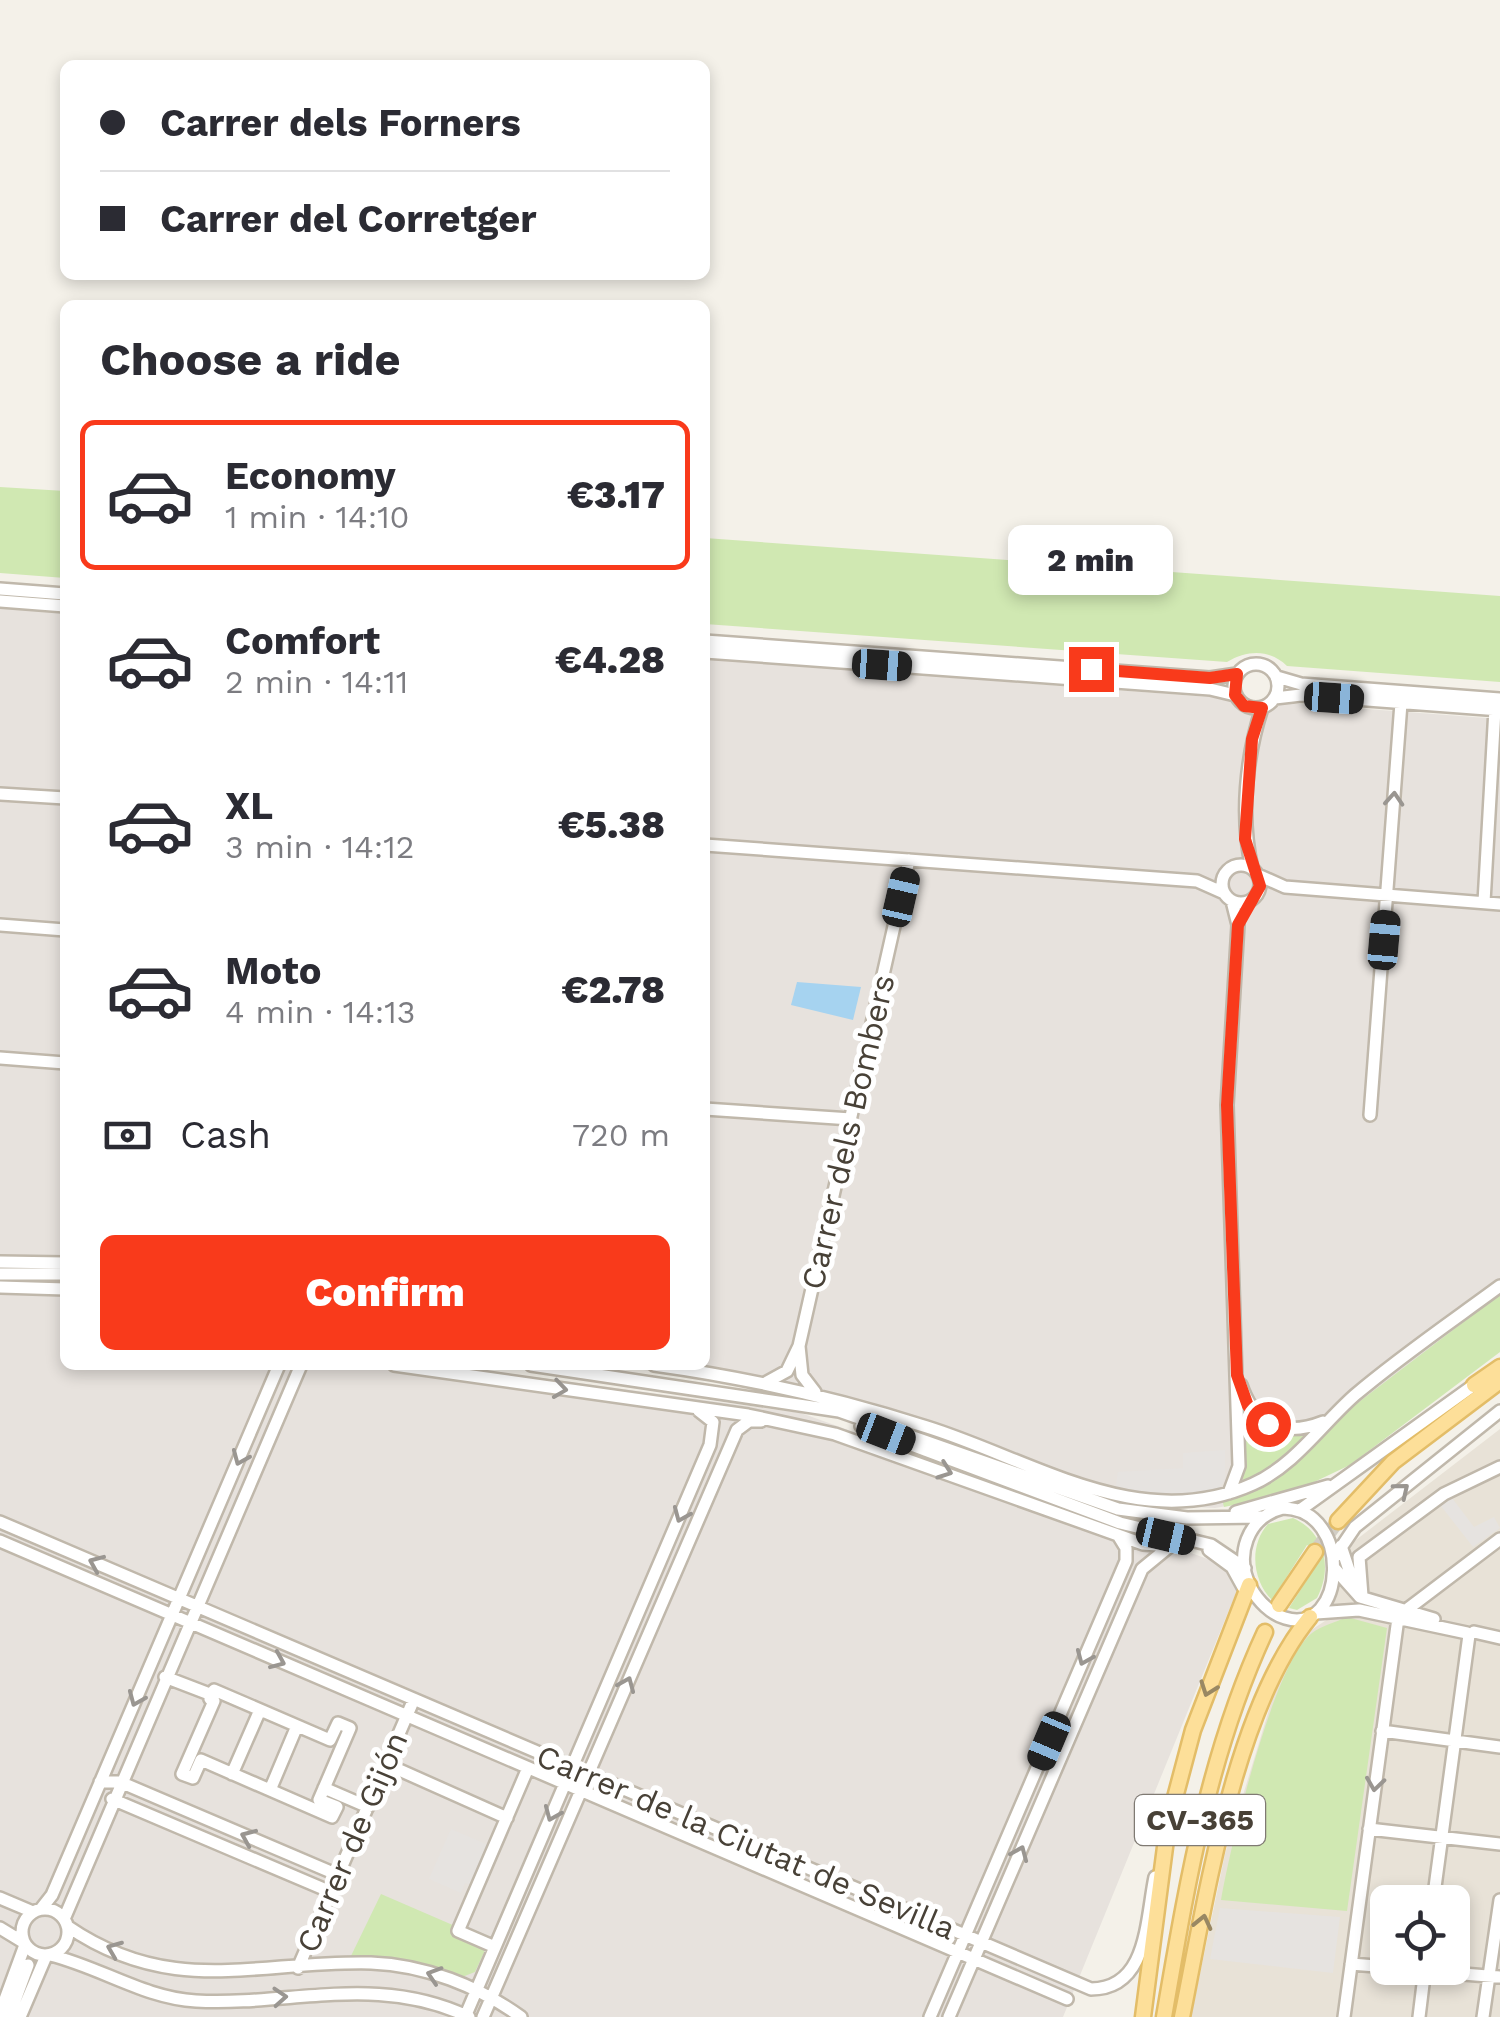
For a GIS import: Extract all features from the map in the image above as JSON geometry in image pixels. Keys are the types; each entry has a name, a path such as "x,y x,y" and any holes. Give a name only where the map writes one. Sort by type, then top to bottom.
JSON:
{"main road":[{"path":"1338,1521 1393,1462 1478,1390 1500,1366"},
{"path":"1478,1390 1500,1380"},
{"path":"1279,1605 1315,1552"},
{"path":"1143,2017 1168,1824 1199,1713 1247,1592"},
{"path":"1182,2017 1228,1810 1260,1702 1285,1650 1313,1615"},
{"name":"CV-365","path":"1164,2017 1204,1802 1238,1692 1265,1632"}],"street":[{"path":"0,589 60,594"},
{"path":"0,601 60,606"},
{"path":"710,640 1210,678 1237,674 1248,665 1262,664 1277,677 1301,684 1498,706"},
{"path":"710,652 1210,689 1235,695 1244,706 1252,739"},
{"path":"1235,695 1237,674"},
{"path":"1275,698 1277,677"},
{"path":"1238,925 1260,886 1245,839 1252,739 1262,708 1275,698 1300,695 1498,706"},
{"path":"1370,1115 1401,702"},
{"path":"1244,706 1262,708"},
{"path":"1484,902 1498,706"},
{"path":"0,794 60,798"},
{"path":"1229,1493 1239,1466 1227,1105 1238,925 1228,897 1230,868 1245,839"},
{"path":"710,845 1196,881 1228,897 1252,899 1285,887"},
{"name":"Carrer dels Bombers","path":"767,1382 786,1371 799,1346 909,860"},
{"path":"1196,881 1230,868 1255,872 1285,887 1500,904"},
{"path":"0,925 60,930"},
{"path":"0,1058 60,1062"},
{"path":"710,1109 850,1119"},
{"path":"0,1262 60,1263"},
{"path":"0,1274 60,1274"},
{"path":"700,1370 816,1393 1114,1496 1187,1503 1229,1493 1278,1470 1326,1420 1500,1286"},
{"path":"0,1287 60,1289"},
{"path":"799,1346 802,1375 816,1393"},
{"path":"21,1988 25,1920 52,1895 278,1370"},
{"path":"9,2017 21,1988 46,1956 68,1938 66,1922 112,1799 299,1370"},
{"path":"429,1370 785,1423 868,1443 1118,1535 1170,1546"},
{"path":"565,1370 800,1405 886,1426 1118,1509 1207,1517 1260,1517 1283,1508 1300,1510 1321,1528 1334,1563 1355,1594 1401,1614 1500,1638"},
{"path":"1237,1375 1248,1406 1268,1424 1290,1430 1326,1420"},
{"path":"1300,1510 1478,1390"},
{"path":"800,1405 1120,1524 1224,1550 1244,1568"},
{"path":"0,1928 46,1956 158,1994 194,2001 365,1991 398,1994 466,2016 710,1445 713,1422 685,1406"},
{"path":"1313,1615 1330,1593 1334,1563 1341,1545 1355,1527 1500,1411"},
{"path":"905,1421 1026,1475"},
{"path":"483,2017 742,1424 785,1423"},
{"path":"1364,1598 1359,1557 1431,1502 1500,1467"},
{"path":"697,1477 713,1484"},
{"path":"1207,1517 1266,1506 1333,1485"},
{"path":"1247,1592 1246,1541 1260,1517"},
{"name":"Carrer de la Ciutat de Sevilla","path":"1067,2000 3,1542 6,1524 1077,1984 1107,1989 1126,1980 1138,1962 1168,1824"},
{"path":"930,2017 1123,1569 1126,1548 1118,1535"},
{"path":"1186,1540 1232,1568 1247,1592 1260,1602 1279,1616 1293,1620 1359,1610 1401,1614 1500,1539"},
{"path":"949,2017 1139,1576 1150,1561 1186,1540"},
{"path":"1341,1545 1346,1571 1364,1598"},
{"path":"1123,1569 1139,1576"},
{"path":"1344,2017 1401,1614"},
{"path":"1435,1885 1469,1632"},
{"path":"165,1677 212,1696"},
{"path":"214,1690 260,1710 330,1740 338,1723 350,1728 319,1800 336,1807 332,1816 200,1760 192,1778 182,1774 214,1701 214,1690"},
{"path":"407,1716 414,1700"},
{"path":"232,1774 260,1710"},
{"name":"Carrer de Gijón","path":"298,1968 407,1716"},
{"path":"270,1790 297,1726"},
{"path":"1382,1732 1500,1747"},
{"path":"386,1764 507,1818"},
{"path":"495,1946 458,1930 528,1768"},
{"path":"100,1782 120,1782 338,1875"},
{"path":"100,1782 112,1799 331,1892"},
{"path":"324,1788 368,1807"},
{"path":"1369,1829 1500,1844"},
{"path":"0,1898 37,1911 54,1910 83,1936 171,1970 371,1963 416,1969 477,1989 520,2017"},
{"path":"1483,2017 1495,1977 1500,1905"},
{"path":"0,2013 25,1945"},
{"path":"20,2017 46,1956"},
{"path":"1351,1964 1370,1966"},
{"path":"1470,1974 1495,1977"},
{"path":"1419,2017 1422,1985"}],"shaded area":[{"path":"0,607 60,612 60,1266 0,1266"},
{"path":"710,659 1500,719 1500,1308 1239,1504 1215,1508 1132,1504 886,1417 790,1391 643,1370 710,1370"},
{"path":"0,1280 60,1282 60,1370 481,1370 801,1413 1230,1567 1238,1588 1063,2017 0,2017"},
{"path":"1500,1429 1500,2017 1191,2017 1225,1854 1277,1684 1299,1638 1328,1619 1352,1543"},
{"path":"1225,1450 1225,1479 1219,1490 1171,1498 1115,1491 1118,1472 1183,1468 1183,1453"},
{"path":"1452,1498 1474,1527 1494,1517 1500,1528 1473,1547 1441,1506"},
{"path":"451,1829 488,1845 472,1885 465,1883 461,1893 429,1879"},
{"path":"1220,1908 1340,1917 1333,1973 1210,1959"}],"green space":[{"path":"0,487 60,491 60,578 0,573"},
{"path":"710,538 1500,596 1500,682 1287,666 1258,653 1227,662 710,624"},
{"path":"1500,1294 1500,1352 1350,1465 1291,1493 1224,1507 1222,1499 1240,1493"},
{"path":"1243,1405 1265,1426 1291,1433 1311,1432 1290,1454 1243,1483"},
{"path":"1293,1518 1313,1532 1325,1563 1317,1598 1297,1610 1289,1608 1322,1556 1307,1545 1272,1600 1260,1583 1255,1562 1258,1542 1268,1524"},
{"path":"1347,1617 1387,1628 1347,1911 1221,1900 1255,1758 1283,1680 1297,1651 1312,1633"},
{"path":"381,1894 455,1926 486,1948 475,1972 462,1977 422,1964 350,1958"}],"water":[{"path":"797,982 861,987 853,1020 791,1005"}],"tunnel":[{"path":"1315,1552 1338,1521"}],"route":[{"path":"1091,669 1210,678 1237,674 1233,684 1235,695 1244,706 1262,708 1252,739 1245,839 1260,886 1238,925 1227,1105 1237,1375 1248,1406 1268,1424"}]}
